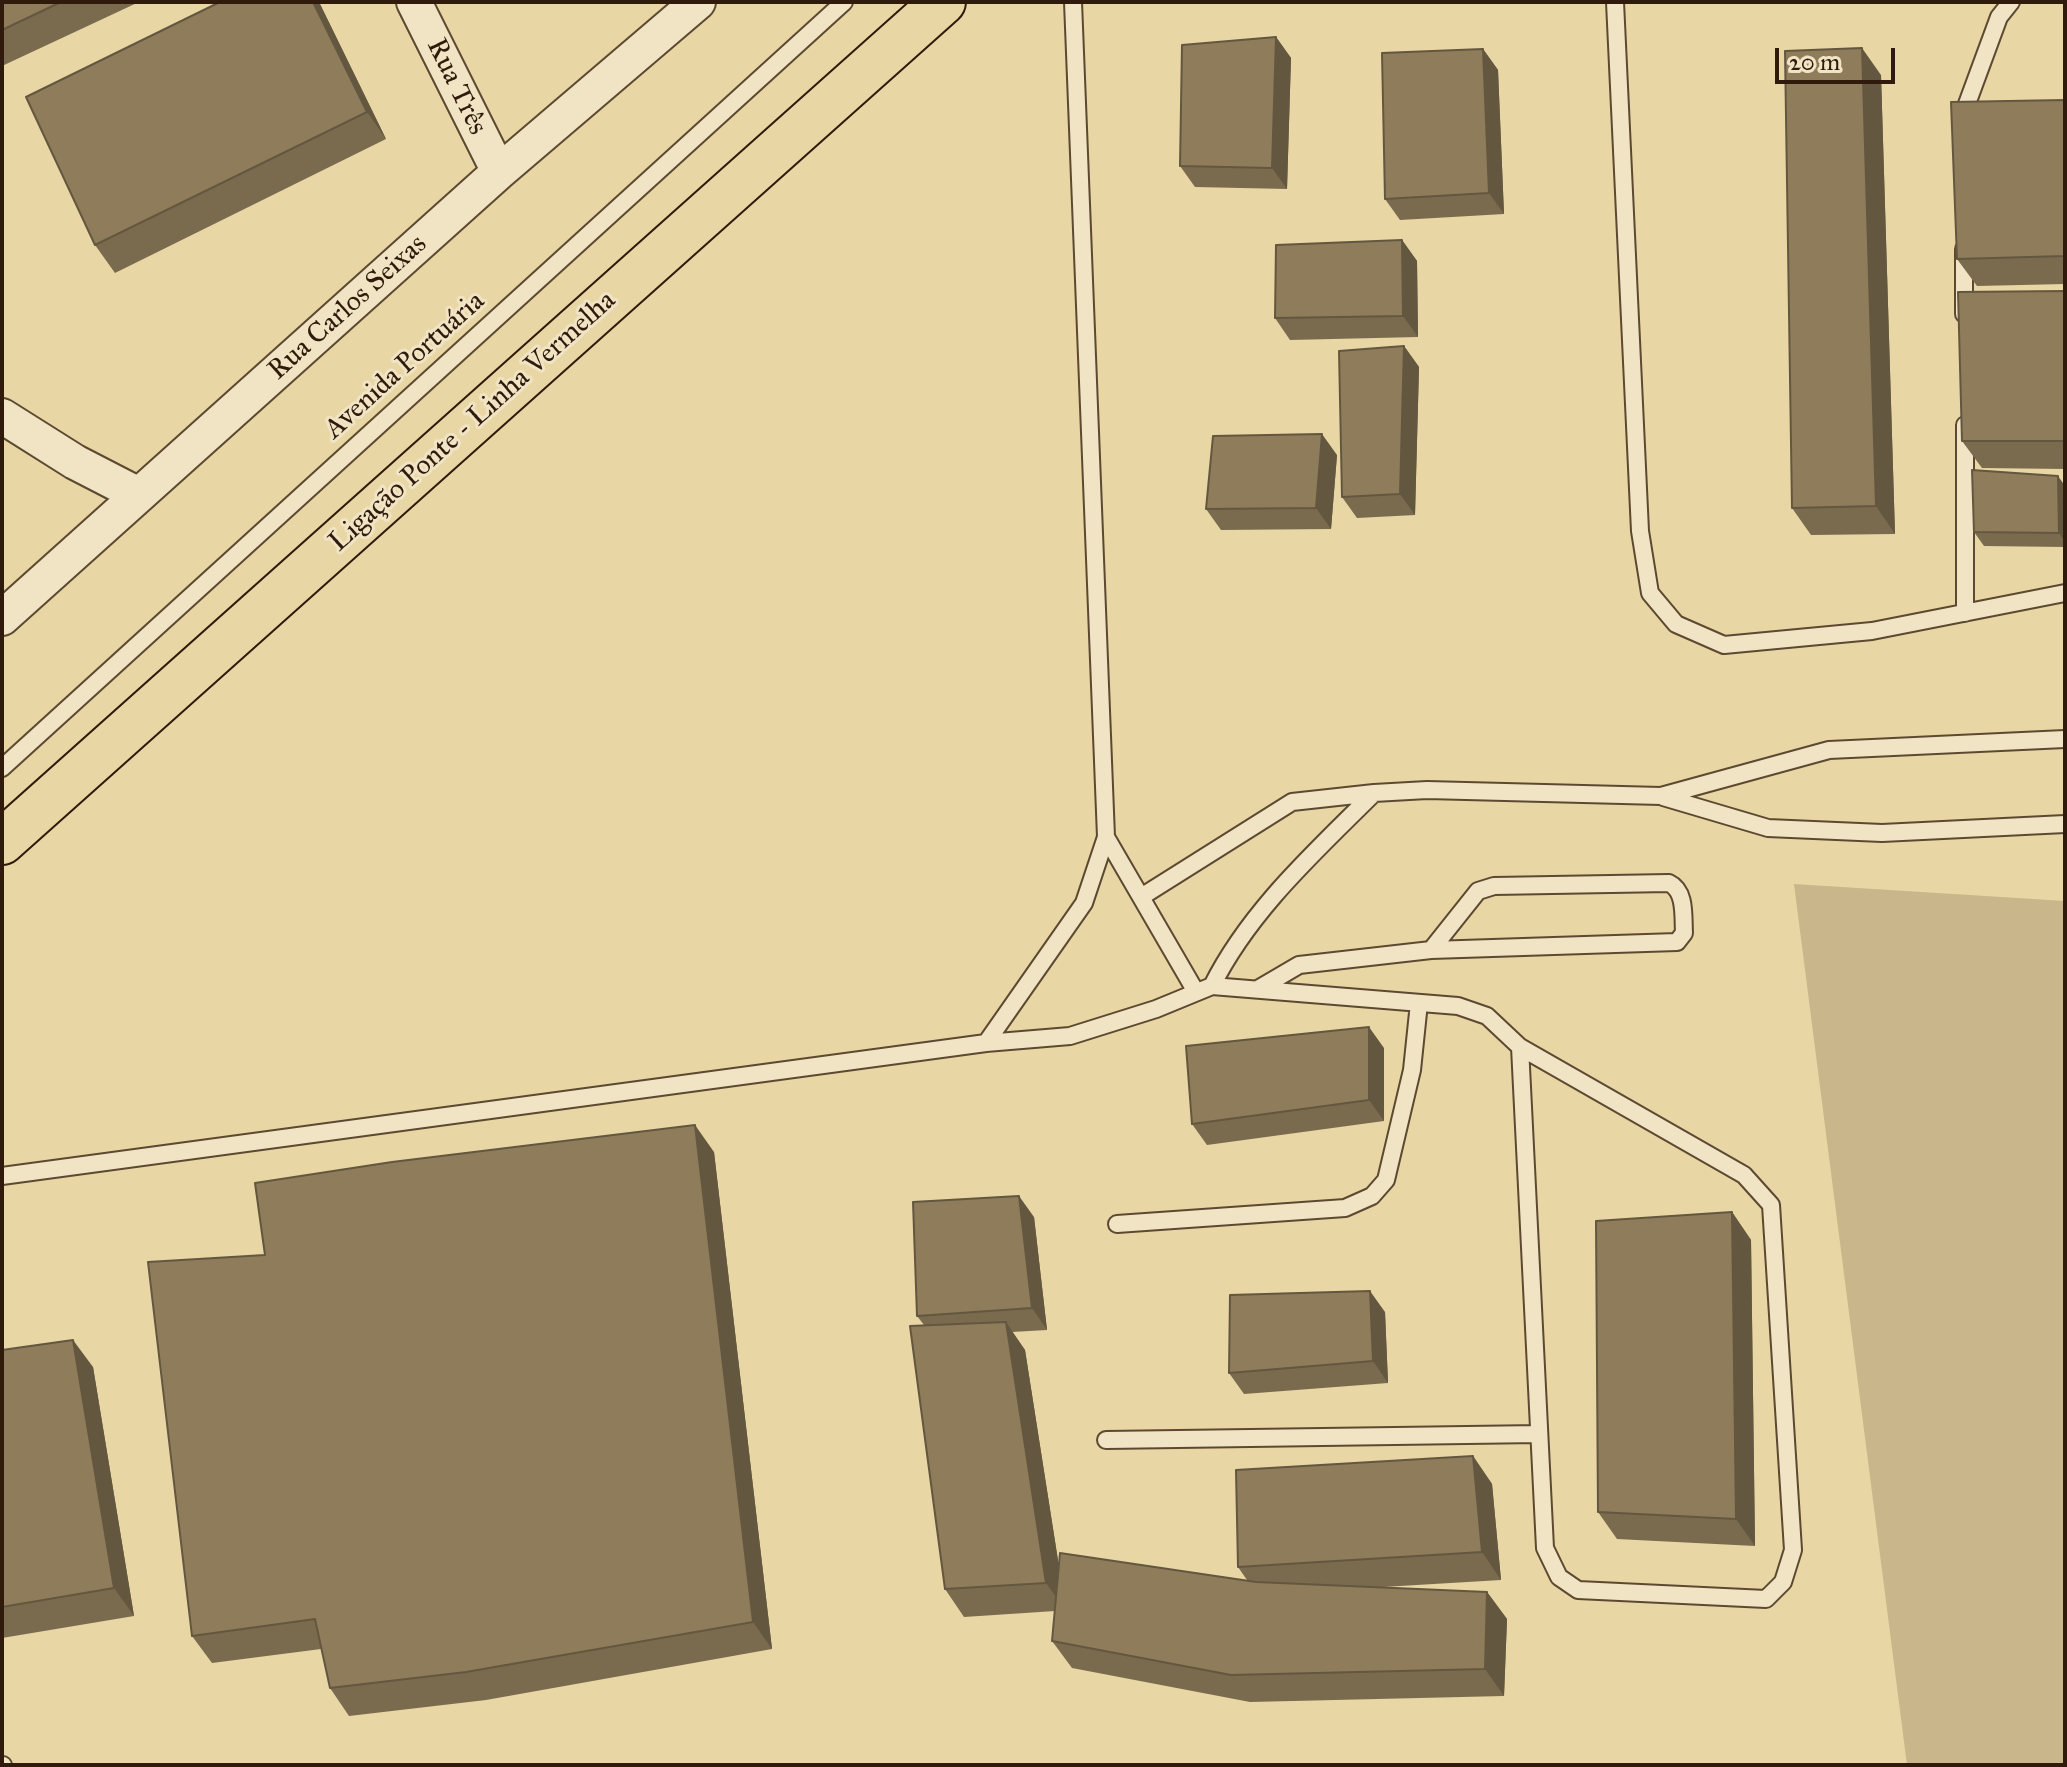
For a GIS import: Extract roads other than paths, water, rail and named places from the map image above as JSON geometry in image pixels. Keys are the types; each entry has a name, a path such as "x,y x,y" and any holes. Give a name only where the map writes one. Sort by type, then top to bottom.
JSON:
{"highway":[{"name":"Ligação Ponte - Linha Vermelha","path":"2,842 943,2"}],"street":[{"name":"Rua Três","path":"414,2 499,172"},
{"name":"Rua Carlos Seixas","path":"2,618 499,172 698,2"},
{"path":"2,416 75,462 139,495"}],"lane":[{"name":"Avenida Portuária","path":"2,768 844,2"},
{"path":"986,1043 1084,903 1106,837 1073,2"},
{"path":"1615,2 1640,531 1650,593 1676,624 1724,645 1872,631 2065,593"},
{"path":"1964,143 1964,112 1999,17 2011,2"},
{"path":"1964,237 1964,331"},
{"path":"1965,409 1965,613"},
{"path":"1661,796 1829,750 2065,739"},
{"path":"1141,897 1292,802 1374,793 1427,790 1661,796 1768,828 1882,833 2065,824"},
{"path":"1204,989 1227,955 1301,865 1374,793"},
{"path":"1106,837 1141,897 1204,989"},
{"path":"1258,989 1299,965 1431,950 1677,942 1684,933 1681,893 1669,883 1494,886 1478,891 1431,950"},
{"path":"2,1176 986,1043 1070,1036 1156,1009 1204,989 1258,989 1458,1006 1487,1016 1520,1047 1744,1175 1771,1205 1793,1550 1783,1582 1766,1599 1578,1590 1559,1577 1545,1548 1520,1047"},
{"path":"1117,1224 1345,1208 1372,1196 1386,1180 1412,1070 1419,1003"},
{"path":"1106,1440 1539,1434"}]}
